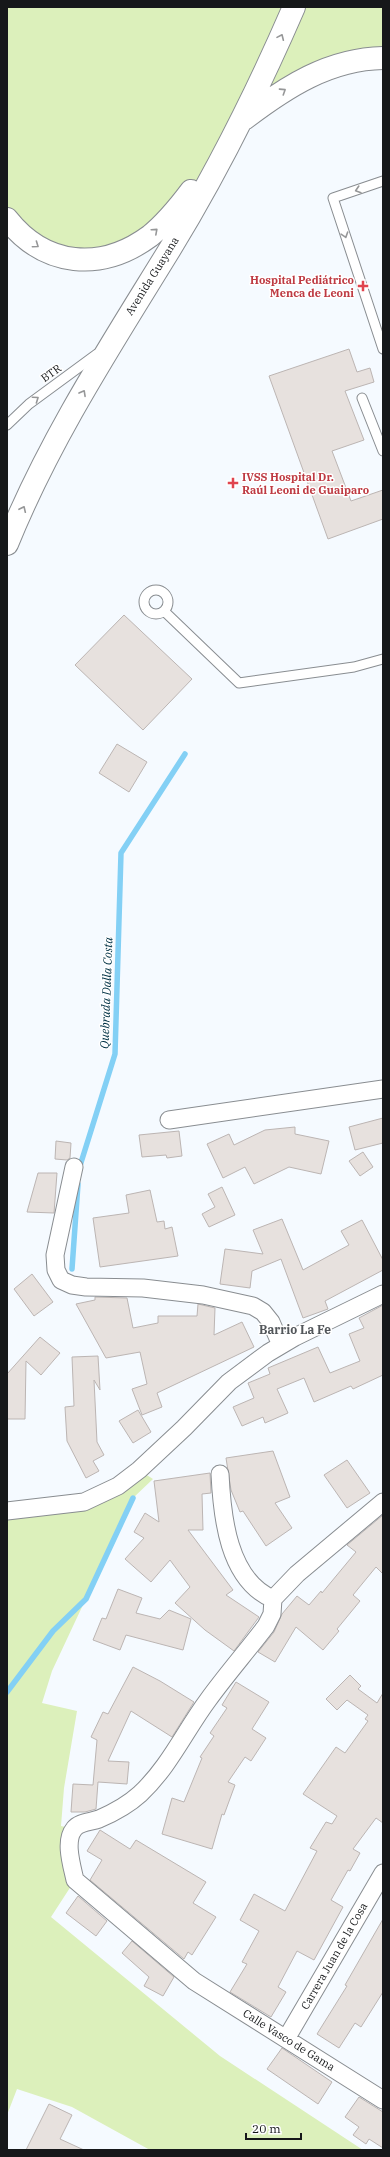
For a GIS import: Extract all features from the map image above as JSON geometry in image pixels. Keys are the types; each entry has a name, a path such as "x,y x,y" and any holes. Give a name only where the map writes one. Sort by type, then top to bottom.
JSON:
{"main road":[{"name":"Avenida Guayana","path":"7,544 45,461 112,343 170,249 240,122 294,7"},
{"path":"240,122 285,89 317,73 342,63 383,58"},
{"path":"7,219 37,246 52,254 68,259 89,260 105,258 124,250 154,232 185,199 226,148"}],"street":[{"path":"169,1120 383,1089"},
{"path":"74,1167 55,1255 56,1270 61,1280 72,1285 86,1287 136,1288 203,1295 253,1306 263,1312 271,1322 282,1345"},
{"path":"7,1511 84,1502 118,1486 184,1428 229,1382 282,1345 383,1294"},
{"path":"220,1474 222,1516 227,1535 240,1567 250,1583 260,1593 273,1599 297,1574 383,1502"},
{"name":"Calle Vasco de Gama","path":"273,1599 272,1614 266,1626 207,1701 178,1747 157,1776 140,1794 120,1809 98,1819 81,1824 74,1829 70,1841 70,1858 74,1880 194,1981 383,2100"},
{"name":"Carrera Juan de la Cosa","path":"286,2039 383,1873"}],"lane":[{"path":"383,181 333,198 383,350"},
{"name":"BTR","path":"7,425 29,404 112,343"},
{"path":"362,398 383,451"},
{"path":"164,612 239,683 354,667 383,659"}],"green space":[{"path":"7,7 383,7 383,58 285,89 227,148 167,220 89,260 7,219"},
{"path":"139,1470 153,1479 133,1498 52,1671 42,1703 77,1711 64,1788 61,1826 74,1829 75,1880 51,1917 220,2056 363,2150 150,2150 72,2107 17,2089 7,2115 7,1511 61,1505"}],"building":[{"path":"349,349 357,372 370,368 374,382 345,391 364,440 332,451 351,501 383,490 383,519 328,539 269,376"},
{"path":"124,615 192,679 143,730 75,665"},
{"path":"117,744 147,762 129,792 99,773"},
{"path":"383,1118 383,1143 355,1150 349,1127"},
{"path":"295,1127 295,1134 329,1141 321,1174 289,1167 254,1184 245,1167 223,1178 207,1144 229,1134 234,1145 265,1130"},
{"path":"179,1131 182,1156 167,1158 166,1155 142,1157 139,1135"},
{"path":"56,1141 71,1143 70,1158 67,1160 55,1159"},
{"path":"363,1152 373,1167 360,1176 349,1161"},
{"path":"38,1173 57,1173 54,1213 27,1212"},
{"path":"222,1187 235,1215 209,1227 202,1214 215,1207 208,1194"},
{"path":"150,1190 157,1222 164,1221 165,1229 172,1227 178,1256 100,1267 93,1218 129,1213 126,1195"},
{"path":"282,1219 303,1270 349,1245 341,1231 362,1220 383,1260 383,1270 325,1301 328,1309 303,1318 281,1259 252,1271 250,1288 220,1284 225,1249 263,1254 253,1230"},
{"path":"32,1274 53,1302 34,1316 14,1289"},
{"path":"95,1297 127,1298 133,1328 158,1323 158,1316 197,1316 198,1304 215,1308 214,1335 242,1322 254,1347 157,1393 162,1407 142,1415 132,1389 147,1384 140,1352 106,1358 76,1304 95,1300"},
{"path":"383,1305 383,1375 353,1389 351,1386 314,1402 304,1378 277,1389 288,1413 265,1423 263,1417 242,1426 233,1407 254,1398 248,1383 270,1374 268,1368 318,1347 330,1373 360,1361 349,1334 364,1328 359,1318"},
{"path":"40,1337 60,1353 41,1375 26,1361 25,1419 7,1419 7,1374"},
{"path":"98,1356 100,1390 94,1380 97,1442 104,1455 93,1461 99,1471 86,1478 67,1441 65,1407 74,1406 72,1357"},
{"path":"138,1410 151,1432 133,1443 119,1421"},
{"path":"273,1451 290,1497 275,1503 292,1528 266,1546 243,1511 240,1512 231,1490 226,1458"},
{"path":"347,1460 370,1493 347,1508 324,1475"},
{"path":"210,1473 211,1493 202,1494 203,1530 188,1530 233,1590 226,1595 259,1617 234,1651 205,1630 175,1603 190,1587 170,1560 151,1582 125,1559 144,1538 134,1532 145,1513 159,1522 154,1481"},
{"path":"383,1515 383,1574 376,1567 353,1595 360,1601 337,1629 339,1631 323,1650 296,1627 275,1662 258,1652 274,1632 282,1614 297,1596 309,1605 321,1591 322,1593 356,1552 347,1545"},
{"path":"118,1589 142,1598 136,1613 160,1619 169,1610 191,1619 183,1650 126,1635 120,1650 93,1640 102,1618 106,1619"},
{"path":"133,1667 160,1681 194,1702 172,1737 131,1711 108,1761 129,1762 127,1784 98,1782 96,1809 85,1812 71,1812 73,1784 93,1785 97,1740 91,1737 103,1712 108,1714"},
{"path":"350,1675 361,1686 358,1689 377,1703 383,1693 383,1823 376,1818 353,1849 360,1853 350,1871 348,1870 331,1900 343,1907 314,1960 297,1951 278,1987 286,1992 271,2017 230,1992 247,1964 242,1962 259,1931 240,1920 254,1894 285,1911 317,1851 310,1848 326,1822 332,1824 337,1816 303,1794 336,1747 345,1753 368,1721 365,1719 368,1715 347,1700 337,1710 326,1699"},
{"path":"236,1682 269,1702 252,1729 266,1738 251,1761 245,1757 228,1782 235,1785 224,1815 222,1814 212,1849 162,1834 172,1798 184,1802 202,1758 200,1757 214,1736 210,1733 227,1708 222,1705"},
{"path":"100,1830 130,1849 136,1840 206,1882 193,1903 216,1917 192,1955 188,1952 184,1959 90,1880 102,1860 87,1851"},
{"path":"78,1896 107,1921 96,1936 66,1913"},
{"path":"383,1919 383,1992 361,2027 355,2023 339,2048 317,2034 347,1986 345,1985"},
{"path":"132,1941 174,1977 163,1996 144,1986 149,1977 122,1953"},
{"path":"282,2048 332,2082 318,2104 267,2069"},
{"path":"359,2097 383,2112 383,2148 369,2139 366,2144 353,2135 359,2127 345,2117"},
{"path":"49,2104 72,2115 60,2139 84,2150 26,2150"}],"waterway":[{"name":"Quebrada Dalla Costa","path":"79,1169 115,1054 121,853 185,754"},
{"name":"Quebrada Dalla Costa","path":"72,1269 78,1184"},
{"name":"Quebrada Dalla Costa","path":"7,1692 53,1631 86,1599 133,1498"}],"place":[{"name":"Hospital Pediátrico Menca de Leoni","path":"363,286"},
{"name":"IVSS Hospital Dr. Raúl Leoni de Guaiparo","path":"233,483"}],"district":[{"name":"Barrio La Fe","path":"295,1329"}]}
